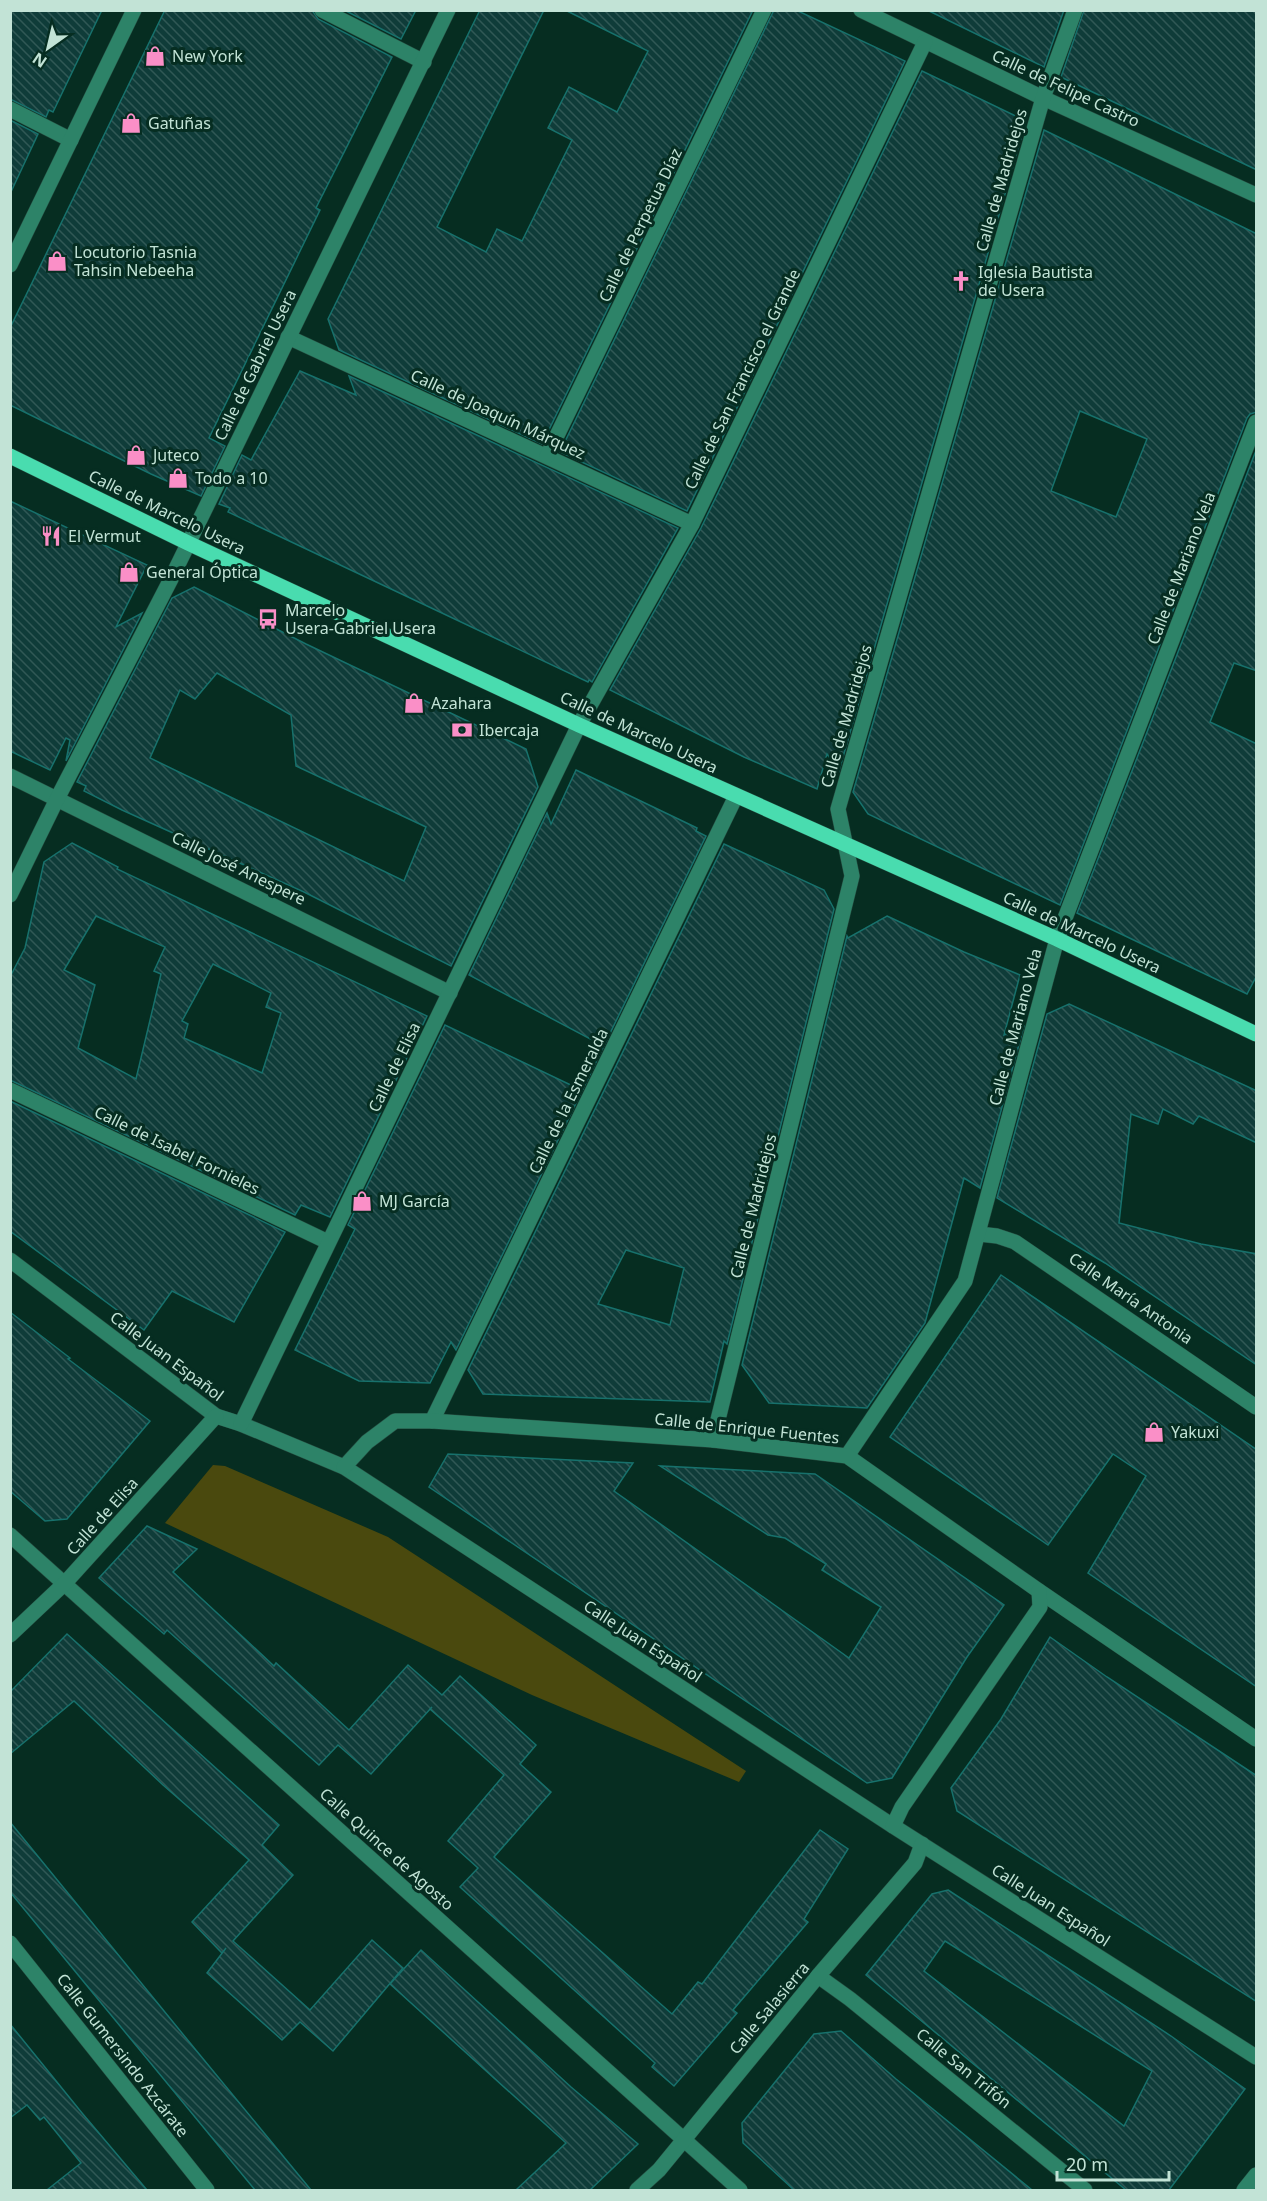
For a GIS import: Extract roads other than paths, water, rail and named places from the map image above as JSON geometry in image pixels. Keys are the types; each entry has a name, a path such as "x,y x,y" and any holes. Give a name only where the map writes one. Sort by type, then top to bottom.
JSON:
{"main road":[{"name":"Calle de Marcelo Usera","path":"10,456 188,543 579,725 1057,939 1257,1034"}],"street":[{"path":"10,265 134,10"},
{"path":"322,10 424,62"},
{"name":"Calle de Gabriel Usera","path":"10,895 188,543 448,10"},
{"name":"Calle de Perpetua Díaz","path":"547,456 764,10"},
{"name":"Calle de Felipe Castro","path":"861,10 1043,98 1257,195"},
{"name":"Calle de Madridejos","path":"713,1440 852,876 838,808 1043,98 1075,10"},
{"name":"Calle de San Francisco el Grande","path":"579,725 692,524 925,42"},
{"path":"10,109 71,140"},
{"name":"Calle de Joaquín Márquez","path":"288,337 692,524"},
{"name":"Calle de Mariano Vela","path":"847,1456 965,1281 1057,939 1257,422"},
{"name":"Calle de Elisa","path":"241,1424 579,725"},
{"name":"Calle José Anespere","path":"10,776 450,993"},
{"name":"Calle de la Esmeralda","path":"432,1421 736,796"},
{"name":"Calle de Isabel Fornieles","path":"10,1090 328,1242"},
{"name":"Calle María Antonia","path":"979,1234 1015,1242 1064,1273 1257,1407"},
{"name":"Calle Juan Español","path":"10,1260 216,1416 241,1424 344,1467 893,1826 1257,2057"},
{"name":"Calle de Elisa","path":"10,1635 65,1583 216,1416"},
{"name":"Calle de Enrique Fuentes","path":"344,1467 367,1442 395,1421 432,1421 713,1440 847,1456 1039,1591 1257,1739"},
{"name":"Calle Quince de Agosto","path":"10,1535 740,2190"},
{"path":"893,1826 902,1807 1040,1607 1039,1591"},
{"name":"Calle Salasierra","path":"637,2190 658,2170 818,1976 915,1863 922,1844"},
{"name":"Calle Gumersindo Azcárate","path":"10,1942 207,2190"},
{"name":"Calle San Trifón","path":"818,1976 859,2006 1085,2190"},
{"path":"1244,2190 1257,2175"}],"place":[{"name":"New York","path":"155,56"},
{"name":"Gatuñas","path":"131,123"},
{"name":"Locutorio Tasnia Tahsin Nebeeha","path":"57,261"},
{"name":"Iglesia Bautista de Usera","path":"961,281"},
{"name":"Juteco","path":"136,455"},
{"name":"Todo a 10","path":"178,478"},
{"name":"El Vermut","path":"51,536"},
{"name":"General Óptica","path":"129,572"},
{"name":"Marcelo Usera-Gabriel Usera","path":"268,619"},
{"name":"Azahara","path":"414,703"},
{"name":"Ibercaja","path":"462,730"},
{"name":"MJ García","path":"362,1201"},
{"name":"Yakuxi","path":"1154,1432"}]}
